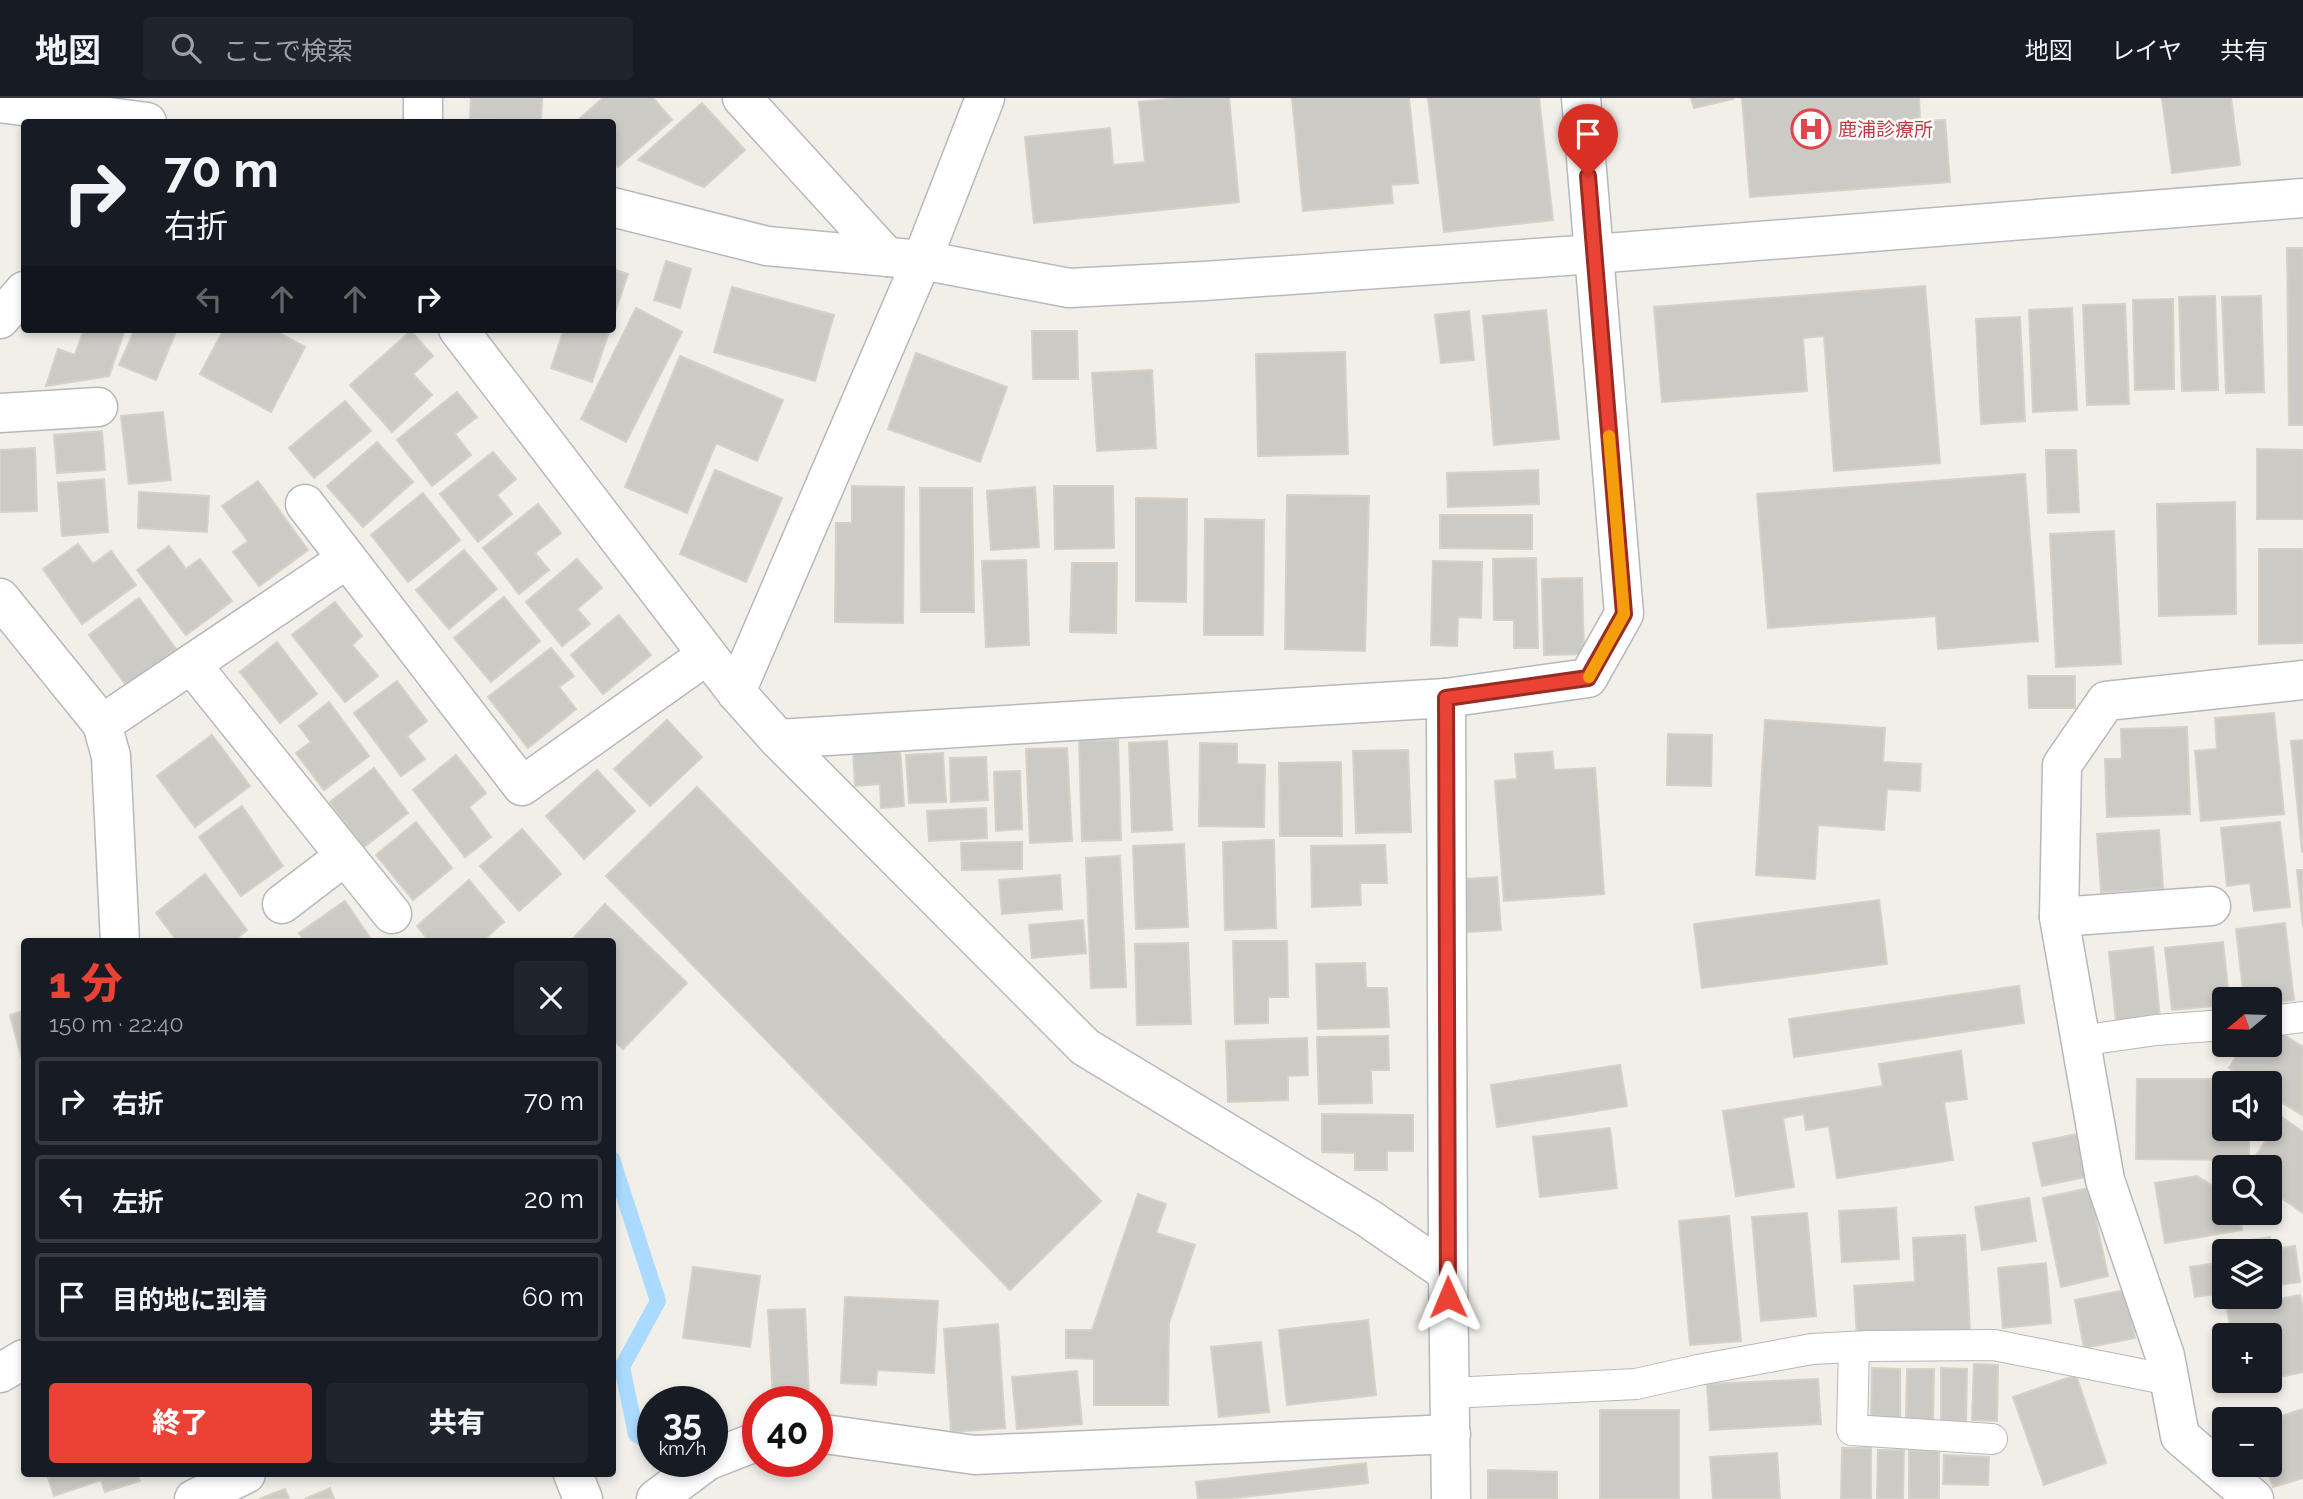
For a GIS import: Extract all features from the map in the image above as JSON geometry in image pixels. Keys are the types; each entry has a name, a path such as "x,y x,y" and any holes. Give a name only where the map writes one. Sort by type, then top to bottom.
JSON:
{"street":[{"path":"423,98 423,119"},
{"path":"742,98 904,258"},
{"path":"736,692 904,258 985,98"},
{"path":"778,739 1446,698 1588,678 1624,614 1581,98"},
{"path":"0,103 124,119"},
{"path":"616,208 767,246 904,258 1069,288 1594,254 2303,198"},
{"path":"0,319 21,294"},
{"path":"461,333 736,692 778,739 1085,1047 1368,1218 1448,1272"},
{"path":"0,413 98,407"},
{"path":"305,504 522,786 707,654"},
{"path":"102,724 347,559"},
{"path":"0,598 102,724 111,756 120,938"},
{"path":"191,664 392,914"},
{"path":"2254,1499 2180,1436 2165,1356 2105,1180 2059,917 2062,765 2106,701 2303,680"},
{"path":"1446,698 1451,1499"},
{"path":"282,904 345,856"},
{"path":"2059,917 2211,906"},
{"path":"0,1373 21,1361"},
{"path":"833,1435 975,1455 1451,1434"},
{"path":"194,1499 240,1477"},
{"path":"574,1477 583,1499"},
{"path":"656,1499 686,1477"}],"lane":[{"path":"2282,1020 2303,1017"},
{"path":"2080,1041 2156,1030 2212,1026"},
{"path":"1450,1392 1636,1384 1812,1349 1854,1347 1994,1345 2169,1380"},
{"path":"1854,1347 1852,1430 1992,1439"}],"building":[{"path":"471,98 542,98 541,119 470,118"},
{"path":"603,98 653,98 672,120 618,167 616,119 579,119"},
{"path":"1181,98 1229,98 1239,202 1034,223 1025,137 1110,128 1113,165 1145,162 1139,102"},
{"path":"1292,98 1409,98 1418,183 1391,185 1393,203 1303,211"},
{"path":"1428,98 1539,98 1553,220 1444,232"},
{"path":"1691,98 1733,98 1733,99 1694,108"},
{"path":"1742,98 1919,98 1920,121 1945,120 1950,182 1750,197"},
{"path":"2162,98 2231,98 2240,165 2172,173"},
{"path":"702,103 745,150 704,187 638,160"},
{"path":"2287,248 2303,248 2303,425 2289,425"},
{"path":"666,261 691,269 680,308 654,300"},
{"path":"616,270 628,274 616,309"},
{"path":"1925,286 1940,463 1834,471 1824,336 1803,338 1807,391 1662,402 1654,307"},
{"path":"732,287 834,315 815,381 714,352"},
{"path":"2215,296 2218,390 2182,391 2179,297"},
{"path":"2261,296 2264,392 2226,393 2222,297"},
{"path":"2173,299 2174,389 2135,390 2133,300"},
{"path":"2125,304 2129,404 2087,405 2083,305"},
{"path":"636,308 682,332 626,442 581,419"},
{"path":"2072,308 2077,410 2033,412 2029,310"},
{"path":"1546,310 1559,439 1494,445 1483,316"},
{"path":"1469,311 1474,360 1441,363 1435,315"},
{"path":"2020,317 2025,421 1981,424 1976,319"},
{"path":"1032,331 1077,331 1078,379 1033,379"},
{"path":"83,333 124,333 109,376 46,386 58,349 75,355"},
{"path":"133,333 175,333 156,380 119,365"},
{"path":"222,333 279,333 305,347 271,412 200,374"},
{"path":"409,333 413,333 433,356 413,374 432,395 392,432 350,385"},
{"path":"563,333 609,333 592,382 551,368"},
{"path":"1345,352 1348,454 1258,456 1256,354"},
{"path":"916,353 1007,387 980,462 888,429"},
{"path":"680,356 783,400 757,461 716,443 687,513 625,487"},
{"path":"1152,370 1156,448 1097,451 1092,373"},
{"path":"457,392 477,417 455,434 471,455 432,486 397,440"},
{"path":"345,401 371,431 314,478 289,448"},
{"path":"163,412 171,480 129,484 121,416"},
{"path":"102,431 105,470 57,473 54,435"},
{"path":"377,442 413,482 363,527 327,486"},
{"path":"35,448 37,511 0,512 0,450"},
{"path":"2257,449 2303,450 2303,519 2257,519"},
{"path":"2046,450 2076,450 2079,512 2048,513"},
{"path":"493,452 516,479 497,495 512,514 478,542 440,494"},
{"path":"715,470 782,498 746,582 680,554"},
{"path":"1538,470 1539,504 1448,507 1447,473"},
{"path":"2025,474 2038,641 1938,649 1936,616 1768,628 1757,494"},
{"path":"104,479 108,532 62,536 58,483"},
{"path":"258,481 308,550 259,586 233,552 248,541 222,506"},
{"path":"852,486 904,487 903,623 835,622 836,523 852,523"},
{"path":"1054,486 1113,486 1114,548 1055,549"},
{"path":"1035,487 1039,547 991,550 987,491"},
{"path":"920,488 972,488 974,612 921,612"},
{"path":"139,492 209,496 207,532 138,528"},
{"path":"423,493 460,540 408,582 371,535"},
{"path":"1287,495 1369,496 1365,651 1285,649"},
{"path":"1136,498 1187,499 1186,602 1136,601"},
{"path":"2235,502 2236,614 2159,616 2157,504"},
{"path":"538,504 561,533 535,553 549,570 519,594 483,548"},
{"path":"1440,515 1532,515 1532,549 1440,548"},
{"path":"1205,519 1264,520 1263,635 1204,635"},
{"path":"2114,531 2121,664 2056,667 2050,534"},
{"path":"78,544 93,564 111,551 136,585 82,624 43,569"},
{"path":"169,546 186,569 200,559 232,601 186,635 137,570"},
{"path":"2259,549 2303,549 2303,643 2259,644"},
{"path":"464,550 497,589 449,629 416,590"},
{"path":"1536,558 1538,648 1514,648 1514,620 1494,620 1493,559"},
{"path":"577,559 602,588 577,609 590,624 562,646 526,602"},
{"path":"1026,560 1029,645 986,647 982,561"},
{"path":"1433,561 1482,562 1481,618 1458,617 1457,646 1431,645"},
{"path":"1072,563 1117,563 1116,633 1070,632"},
{"path":"1582,578 1584,654 1544,655 1542,579"},
{"path":"504,597 540,641 491,682 454,638"},
{"path":"139,598 176,649 126,685 89,635"},
{"path":"335,602 362,636 352,645 378,676 345,702 292,635"},
{"path":"619,615 651,655 603,694 571,655"},
{"path":"277,642 317,694 280,723 240,672"},
{"path":"551,648 574,676 559,687 576,709 528,748 488,697"},
{"path":"2028,676 2075,676 2075,708 2029,708"},
{"path":"397,681 427,721 407,736 425,759 401,776 354,713"},
{"path":"329,702 369,756 324,790 296,753 311,742 299,726"},
{"path":"2274,713 2284,814 2201,821 2195,751 2217,749 2215,718"},
{"path":"667,720 702,757 650,806 614,769"},
{"path":"1765,720 1885,728 1883,762 1921,764 1920,791 1887,789 1884,830 1818,825 1815,879 1756,875"},
{"path":"2187,727 2190,814 2107,817 2105,759 2122,759 2121,729"},
{"path":"1668,734 1712,735 1711,786 1667,785"},
{"path":"212,735 250,786 195,827 157,776"},
{"path":"1118,740 1121,840 1082,841 1079,741"},
{"path":"2303,740 2303,852 2302,852 2291,741"},
{"path":"1167,741 1172,830 1132,832 1129,743"},
{"path":"1200,743 1237,744 1237,764 1265,765 1264,827 1199,826"},
{"path":"900,747 904,806 881,808 880,784 855,786 853,750"},
{"path":"1067,748 1072,841 1030,843 1026,749"},
{"path":"1408,750 1411,832 1356,833 1353,751"},
{"path":"1552,752 1554,770 1595,768 1604,894 1504,901 1495,781 1517,779 1515,754"},
{"path":"943,753 946,802 909,803 906,755"},
{"path":"456,755 486,793 469,807 491,837 465,857 413,790"},
{"path":"986,757 988,800 951,802 950,758"},
{"path":"1341,762 1342,836 1280,836 1279,763"},
{"path":"374,768 408,813 364,847 330,802"},
{"path":"597,770 635,811 584,859 546,816"},
{"path":"1020,771 1022,829 996,831 994,772"},
{"path":"697,787 1101,1201 1010,1290 606,876"},
{"path":"242,806 283,866 241,896 199,837"},
{"path":"986,808 987,838 929,841 927,811"},
{"path":"416,822 452,868 413,900 376,855"},
{"path":"2280,822 2290,907 2254,911 2250,883 2227,886 2221,828"},
{"path":"522,829 561,874 519,911 480,866"},
{"path":"2159,830 2163,888 2101,892 2097,834"},
{"path":"1274,840 1276,928 1225,930 1223,842"},
{"path":"1022,842 1022,869 962,870 961,843"},
{"path":"1184,844 1188,927 1136,929 1133,846"},
{"path":"1385,845 1387,883 1360,883 1361,905 1312,907 1311,846"},
{"path":"1120,856 1126,987 1091,988 1086,858"},
{"path":"2297,870 2303,870 2303,926"},
{"path":"205,874 247,930 237,938 175,938 156,913"},
{"path":"1060,875 1062,909 1002,914 999,880"},
{"path":"1497,877 1501,930 1468,932 1465,879"},
{"path":"469,880 504,922 486,938 427,938 417,926"},
{"path":"1879,900 1887,964 1702,988 1694,924"},
{"path":"345,901 370,938 302,938 299,933"},
{"path":"605,904 687,983 623,1049 616,1043 616,938 574,938"},
{"path":"1083,920 1086,953 1032,958 1029,925"},
{"path":"2285,923 2294,1000 2282,1002 2282,987 2243,987 2236,929"},
{"path":"1233,941 1287,941 1288,997 1268,997 1268,1023 1235,1024"},
{"path":"2223,942 2228,987 2212,987 2212,1006 2172,1010 2165,948"},
{"path":"1188,943 1191,1024 1137,1025 1135,944"},
{"path":"2153,947 2160,1018 2116,1022 2109,952"},
{"path":"1365,963 1366,988 1387,988 1389,1027 1318,1029 1316,964"},
{"path":"2019,986 2024,1023 1794,1057 1789,1019"},
{"path":"21,1012 21,1055 10,1015"},
{"path":"2282,1034 2303,1047 2302,1115 2282,1102 2282,1071 2234,1071 2229,1068 2236,1057 2282,1057"},
{"path":"1388,1036 1389,1070 1371,1070 1372,1103 1319,1104 1317,1037"},
{"path":"1307,1038 1308,1075 1288,1076 1288,1100 1228,1102 1226,1041"},
{"path":"1961,1051 1967,1099 1944,1102 1953,1160 1837,1178 1829,1126 1806,1130 1804,1114 1783,1118 1794,1187 1736,1196 1723,1111 1883,1086 1879,1064"},
{"path":"1620,1065 1627,1106 1497,1127 1491,1085"},
{"path":"2137,1079 2211,1079 2212,1141 2249,1141 2249,1155 2212,1155 2212,1160 2136,1159"},
{"path":"1322,1114 1413,1115 1413,1151 1387,1151 1387,1170 1355,1170 1355,1153 1322,1152"},
{"path":"2282,1117 2303,1132 2303,1213 2282,1198 2282,1155 2256,1155 2266,1141 2282,1141"},
{"path":"1610,1128 1617,1188 1540,1197 1533,1137"},
{"path":"2077,1134 2086,1177 2042,1186 2033,1143"},
{"path":"2197,1176 2212,1185 2212,1225 2241,1225 2242,1230 2165,1243 2155,1183"},
{"path":"2089,1188 2108,1276 2061,1287 2043,1198"},
{"path":"1138,1194 1166,1204 1156,1233 1195,1245 1169,1323 1168,1405 1094,1405 1094,1359 1066,1358 1066,1330 1092,1330"},
{"path":"2029,1198 2036,1241 1982,1250 1975,1207"},
{"path":"1896,1208 1899,1259 1842,1262 1839,1211"},
{"path":"1807,1213 1816,1316 1761,1321 1752,1217"},
{"path":"1729,1216 1741,1341 1690,1345 1679,1221"},
{"path":"1965,1235 1970,1331 1857,1338 1854,1286 1915,1282 1913,1238"},
{"path":"2295,1246 2300,1282 2282,1284 2282,1248"},
{"path":"2046,1263 2051,1323 2003,1328 1998,1268"},
{"path":"2212,1264 2212,1295 2195,1297 2190,1267"},
{"path":"693,1267 760,1276 750,1347 683,1338"},
{"path":"2126,1290 2135,1338 2084,1348 2075,1300"},
{"path":"2300,1295 2303,1309 2303,1372 2282,1376 2282,1323 2230,1323 2227,1309 2282,1309 2282,1298"},
{"path":"845,1297 938,1301 934,1373 877,1370 876,1385 841,1383"},
{"path":"805,1309 808,1386 772,1386 768,1310"},
{"path":"1368,1320 1376,1395 1287,1405 1279,1330"},
{"path":"998,1324 1005,1428 951,1432 944,1329"},
{"path":"1261,1342 1269,1412 1219,1417 1211,1347"},
{"path":"1974,1364 1998,1365 1997,1421 1972,1420"},
{"path":"1872,1368 1900,1369 1900,1421 1871,1420"},
{"path":"1941,1368 1967,1369 1966,1421 1941,1421"},
{"path":"1907,1369 1934,1369 1933,1421 1906,1420"},
{"path":"1077,1371 1082,1424 1017,1429 1012,1377"},
{"path":"2076,1375 2106,1463 2044,1485 2013,1397"},
{"path":"1818,1379 1821,1424 1710,1430 1707,1384"},
{"path":"2303,1409 2303,1478 2273,1487 2269,1477 2282,1477 2282,1416"},
{"path":"1600,1410 1679,1410 1679,1499 1600,1499"},
{"path":"1842,1448 1871,1448 1871,1499 1841,1499"},
{"path":"1878,1450 1904,1450 1903,1499 1877,1499"},
{"path":"1909,1451 1939,1451 1939,1499 1909,1499"},
{"path":"1777,1453 1780,1499 1713,1499 1710,1457"},
{"path":"1944,1455 1989,1457 1988,1485 1943,1484"},
{"path":"1366,1463 1368,1483 1224,1499 1198,1499 1196,1482"},
{"path":"1488,1470 1557,1472 1557,1499 1488,1499"},
{"path":"48,1477 138,1477 140,1481 105,1492 101,1480 54,1496"},
{"path":"330,1488 334,1499 305,1499"},
{"path":"285,1489 289,1499 259,1499"}],"waterway":[{"path":"616,1171 658,1301 622,1367 637,1435"}],"slow traffic":[{"path":"1589,677 1624,614 1609,436"}],"place":[{"name":"鹿浦診療所","path":"1811,129"}],"route":[{"path":"1448,1297 1446,698 1588,678 1624,614 1588,176"}]}
